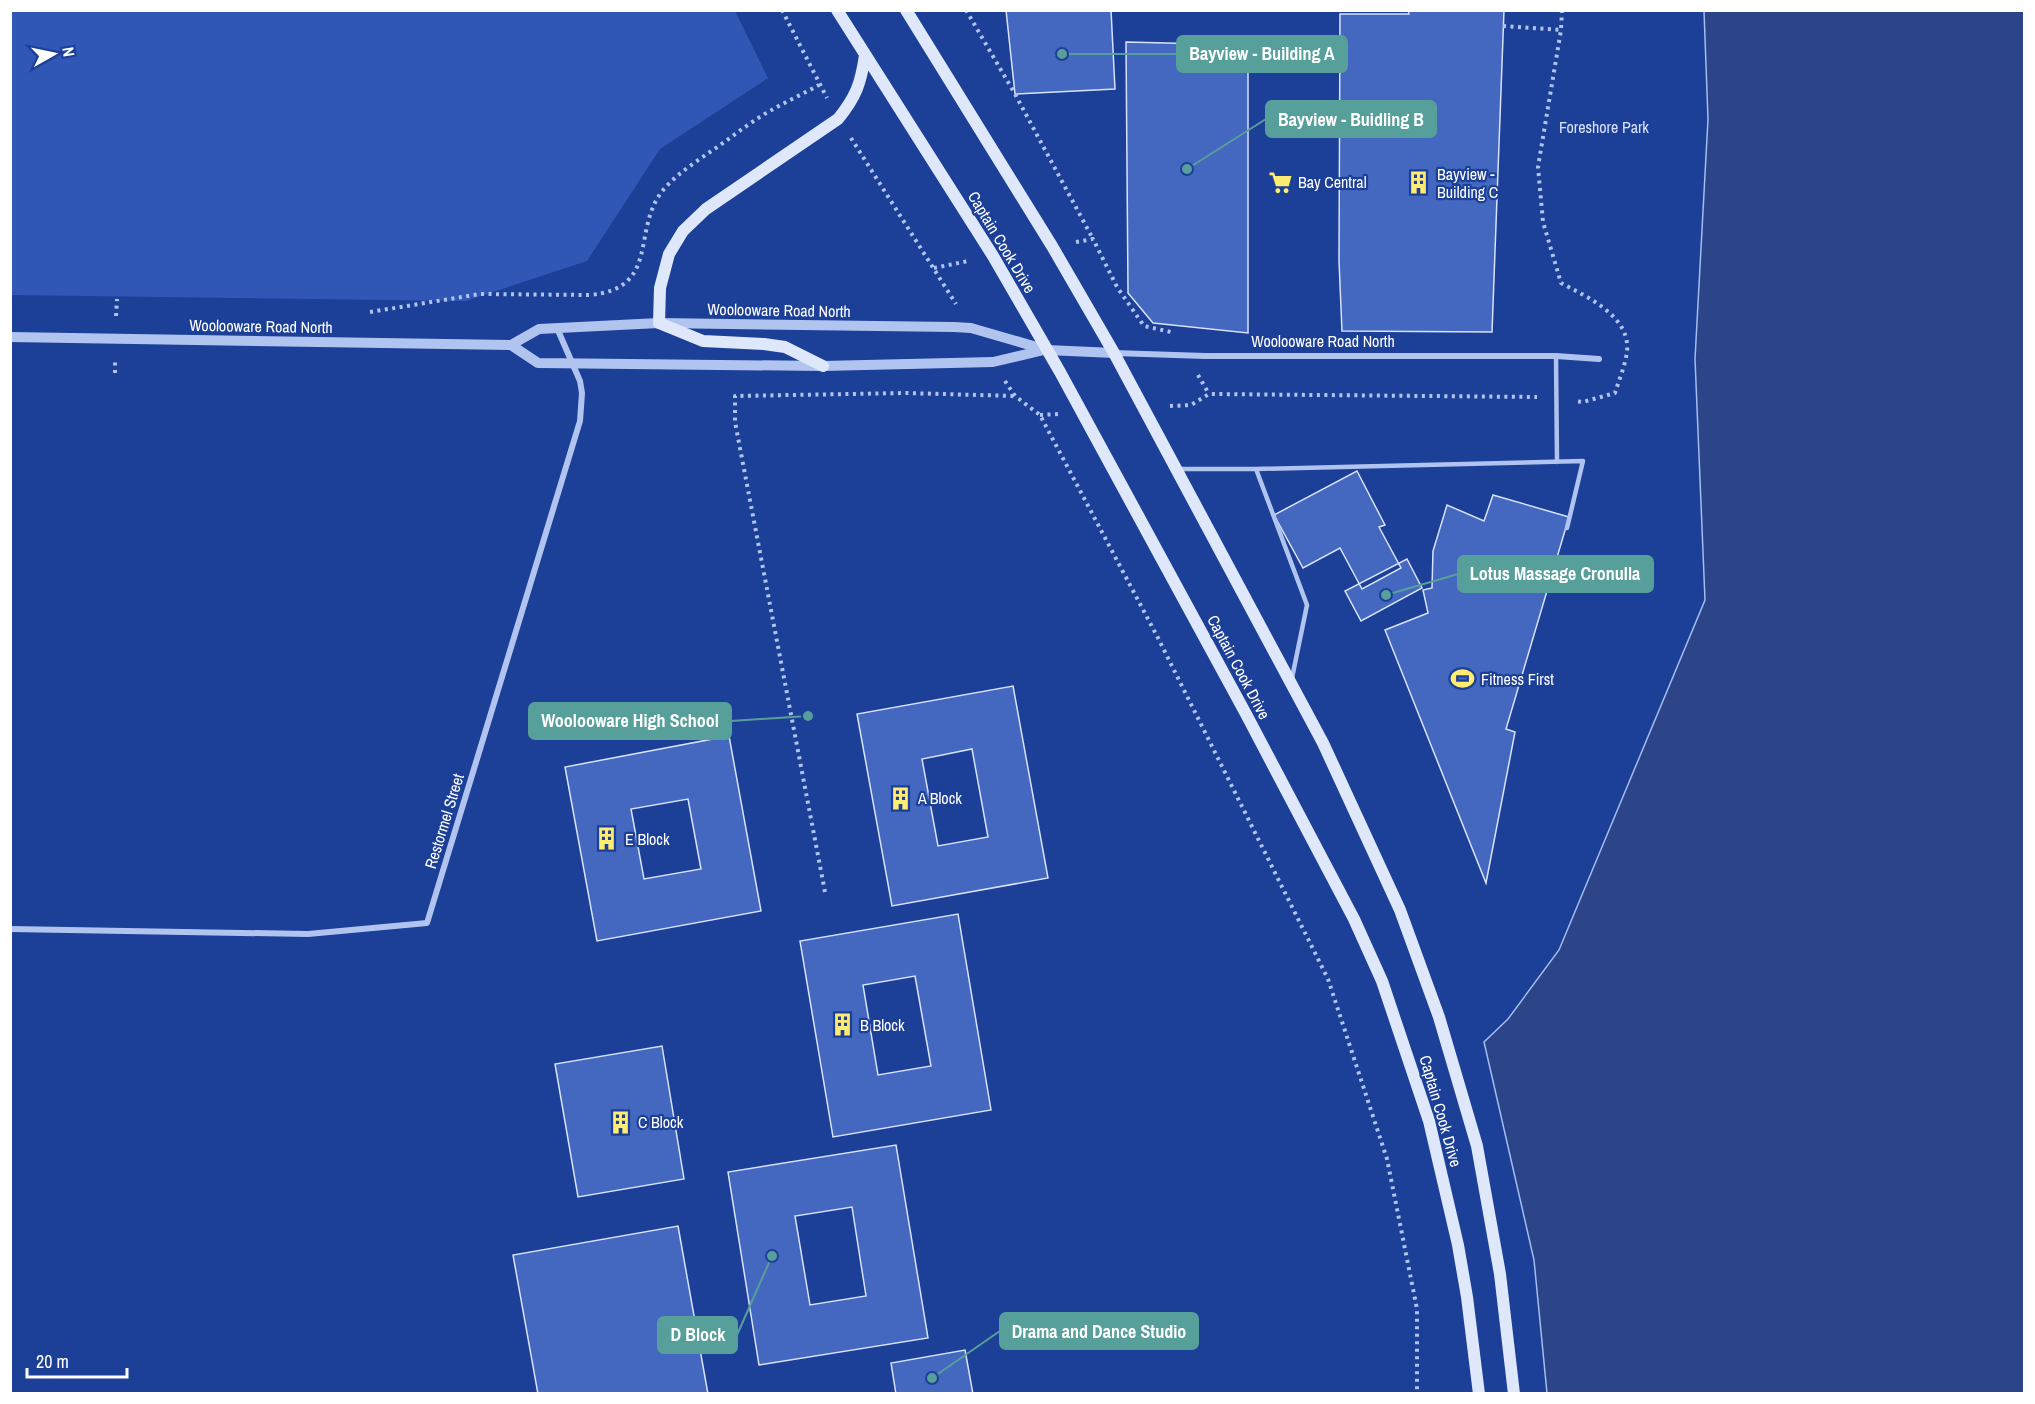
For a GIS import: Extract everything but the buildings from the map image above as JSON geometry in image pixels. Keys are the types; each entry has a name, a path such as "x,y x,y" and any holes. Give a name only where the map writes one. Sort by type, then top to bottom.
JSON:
{"main road":[{"name":"Captain Cook Drive","path":"837,10 993,256 1047,350 1323,857 1354,919 1382,981 1425,1109 1458,1245 1479,1394"},
{"name":"Captain Cook Drive","path":"906,10 1052,246 1177,469 1337,771 1400,910 1439,1017 1476,1146 1490,1210 1514,1394"},
{"path":"823,366 785,347 703,341 659,323 660,288 669,254 683,231 706,208 838,118 853,101 861,81 865,55"}],"street":[{"name":"Woolooware Road North","path":"10,337 511,345 540,329 659,323 972,328 1047,350 1113,353 1197,356 1556,356 1599,359"},
{"name":"Restormel Street","path":"10,929 308,934 427,923 580,421 582,393 573,364 557,328"},
{"name":"Woolooware Road North","path":"511,345 538,363 573,364 823,366 993,362 1047,350"}],"lane":[{"path":"1556,356 1557,462"},
{"path":"1177,469 1256,470 1583,461 1567,528"},
{"path":"1256,470 1307,605 1291,681"}],"path":[{"path":"782,10 838,118 949,293"},
{"path":"966,10 1015,94 1093,239"},
{"path":"1142,408 1191,405 1209,394 1523,396 1583,402 1615,393 1627,351 1622,328 1602,306 1561,283 1543,222 1538,167 1562,30 1562,10"},
{"path":"1503,26 1562,30"},
{"path":"370,312 480,294 590,295 606,293 622,286 635,272 641,258 650,215 663,190 683,171 762,116 819,85"},
{"path":"825,892 735,422 735,396 906,393 1015,396 1040,415 1157,636 1328,979 1387,1159 1417,1309 1417,1394"},
{"path":"1040,415 1081,412"}],"shaded area":[{"path":"11,10 735,11 768,78 660,149 587,261 466,301 11,295"},
{"path":"1704,11 2024,11 2024,1393 1547,1393 1534,1260 1484,1042 1508,1019 1559,950 1705,600 1695,359 1708,119"}],"place":[{"name":"Bayview - Building A","path":"1062,54"},
{"name":"Bayview - Buidling B","path":"1187,169"},
{"name":"Bay Central","path":"1280,182"},
{"name":"Bayview - Building C","path":"1419,183"},
{"name":"Lotus Massage Cronulla","path":"1386,595"},
{"name":"Fitness First","path":"1463,679"},
{"name":"Woolooware High School","path":"808,716"},
{"name":"A Block","path":"900,798"},
{"name":"E Block","path":"607,839"},
{"name":"B Block","path":"842,1025"},
{"name":"C Block","path":"620,1122"},
{"name":"D Block","path":"772,1256"},
{"name":"Drama and Dance Studio","path":"932,1378"}],"park label":[{"name":"Foreshore Park","path":"1604,127"}]}
